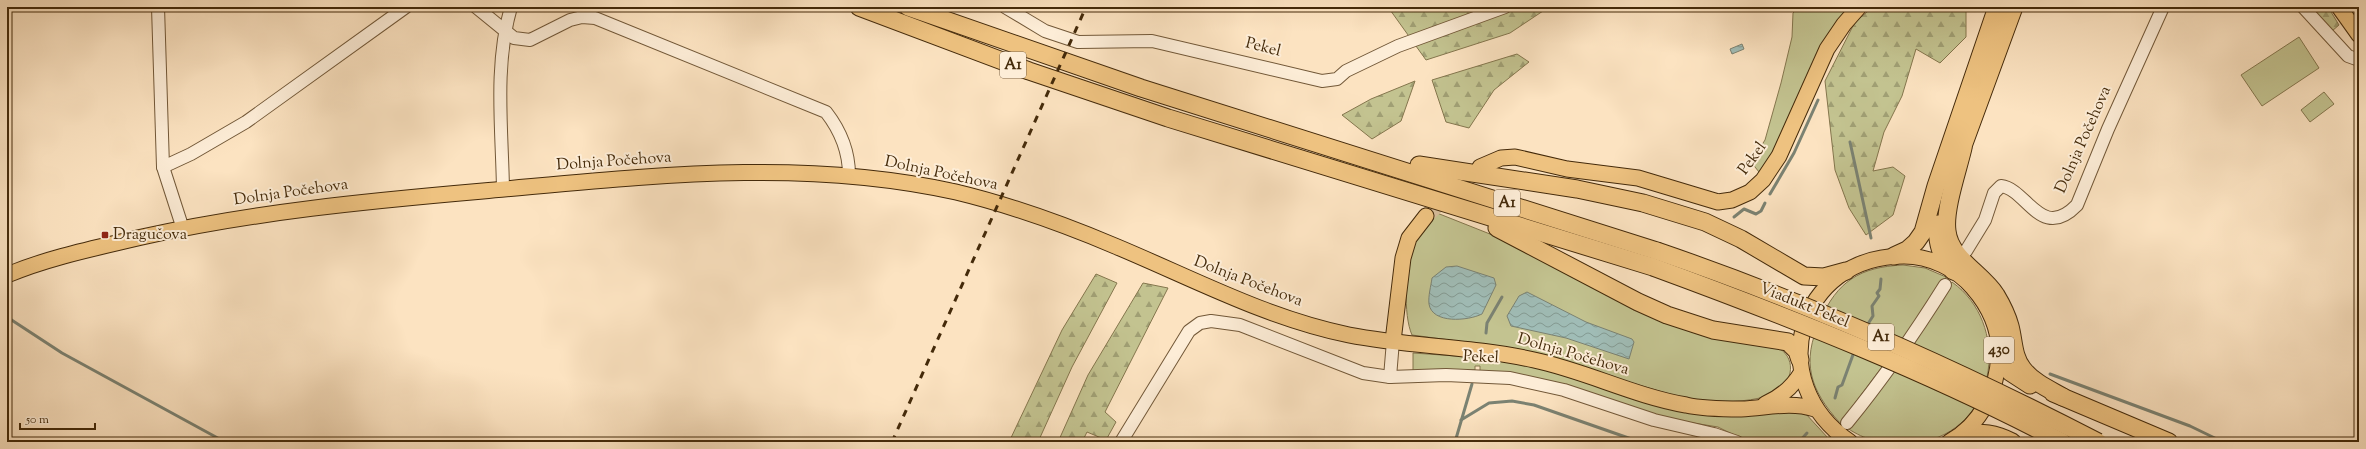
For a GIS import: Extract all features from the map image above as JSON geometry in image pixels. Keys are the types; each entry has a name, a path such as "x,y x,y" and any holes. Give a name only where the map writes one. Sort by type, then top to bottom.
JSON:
{"highway":[{"name":"A1","path":"859,7 1029,70 1168,118 1430,199 1655,259"},
{"name":"A1","path":"908,7 1141,88 1357,155 1655,259"},
{"name":"430","path":"1894,256 1906,250 1916,242 1923,232 1940,172 1997,7"},
{"name":"430","path":"1949,278 1937,233 1948,188 2014,7"},
{"path":"1963,148 1947,221 1949,240 1957,256 1982,276 1996,296 2007,316 2015,354 2023,369 2032,378 2063,396"},
{"path":"1357,155 1382,153 1428,168 1577,189 1642,203 1705,222 1741,239 1804,276 1824,277 1846,271"},
{"path":"1430,199 1442,209 1498,228 1611,289 1667,315 1713,330 1788,342 1797,352 1800,366"},
{"name":"Viadukt Pekel","path":"1655,259 1888,360 2018,419 2062,442"},
{"name":"Viadukt Pekel","path":"1655,259 1791,299 1897,344 2024,404 2098,442"},
{"path":"1999,351 2005,366 2017,378 2032,386 2063,396 2169,442"},
{"path":"1956,438 1983,432 1999,435 2012,442"}],"main road":[{"name":"Pekel","path":"1480,167 1501,158 1515,157 1567,169 1638,178 1718,202 1732,200 1750,192 1763,180 1779,156 1827,49 1844,24 1859,7"},
{"path":"2341,9 2359,34"},
{"name":"Dolnja Počehova","path":"7,275 89,249 253,215 313,207 503,189 756,171 849,175 917,185 997,203 1066,226 1240,301 1344,334 1393,341 1472,349 1542,361 1687,406 1743,409 1794,404 1815,409"},
{"path":"1393,341 1403,258 1410,238 1426,216"},
{"name":"430","path":"1850,442 1826,423 1815,409 1807,393 1800,366 1803,328 1813,305 1829,284 1846,271 1867,261 1894,256 1926,258 1949,278 1969,284 1983,300 1996,330 1999,351 1994,386 1988,402 1978,417 1956,438"},
{"path":"1759,407 1784,394 1795,383 1800,366"}],"street":[{"path":"158,7 163,167 183,229"},
{"path":"163,167 191,154 246,122 406,7"},
{"path":"476,7 514,38 530,40 570,20 582,17 595,18 826,112 835,123 844,144 849,162 849,175"},
{"path":"503,189 500,89 504,30 511,7"},
{"name":"Pekel","path":"1005,7 1045,31 1078,42 1152,41 1322,81 1337,79 1346,72 1398,46 1505,7"},
{"name":"Dolnja Počehova","path":"1966,251 1985,220 1994,193 2002,186 2008,188 2032,210 2043,215 2060,216 2067,213 2077,205 2108,129 2164,7"},
{"path":"2303,7 2348,56 2359,60"},
{"path":"1847,422 1879,384 1920,325 1949,278"},
{"name":"Pekel","path":"1121,442 1189,331 1200,323 1223,322 1240,325 1363,373 1390,377 1453,375 1510,378 1564,390 1654,420 1714,434 1737,442"},
{"path":"1390,377 1393,341"}],"green space":[{"path":"1388,7 1549,7 1510,33 1426,60"},
{"path":"1799,7 1851,7 1798,97 1764,171 1759,172 1751,162 1765,140 1792,37 1793,13"},
{"path":"1873,7 1966,7 1966,37 1940,63 1916,49 1902,96 1884,132 1873,171 1893,167 1905,176 1893,215 1866,235 1849,208 1835,170 1825,81 1855,22"},
{"path":"2309,7 2328,7 2339,25 2332,31"},
{"path":"2299,37 2319,68 2262,106 2241,75"},
{"path":"1517,54 1529,62 1494,90 1469,128 1446,122 1432,80"},
{"path":"1415,81 1401,121 1372,139 1342,115 1371,99"},
{"path":"2324,92 2334,104 2310,122 2301,110"},
{"path":"1437,213 1495,236 1557,265 1780,349 1789,359 1790,373 1784,385 1774,393 1759,398 1742,401 1707,401 1679,397 1518,349 1412,335 1409,326 1406,303 1407,277 1411,254 1416,241"},
{"path":"1903,265 1925,268 1946,277 1941,288 1840,423 1830,411 1815,387 1810,363 1814,336 1827,307 1842,286 1862,273 1888,266"},
{"path":"1096,274 1117,283 1072,367 1038,442 1009,442 1062,330"},
{"path":"1952,282 1971,300 1983,322 1989,346 1988,370 1982,394 1969,415 1950,431 1920,442 1886,442 1873,440 1861,436 1847,428"},
{"path":"1143,283 1168,288 1105,412 1116,422 1106,440 1087,432 1082,442 1058,442 1088,375"},
{"path":"1413,353 1484,358 1539,367 1624,394 1769,412 1805,413 1829,439 1827,442 1748,442 1718,427 1681,421 1480,371 1480,366 1475,366 1475,370 1413,372"}],"water":[{"path":"1742,44 1744,49 1732,54 1730,49"},
{"path":"1457,266 1494,278 1496,285 1482,314 1468,318 1451,319 1443,318 1432,310 1429,304 1429,294 1432,278 1446,267"},
{"path":"1527,292 1586,322 1632,339 1634,342 1629,359 1566,338 1511,326 1507,316 1519,296"}],"waterway":[{"path":"1770,194 1794,153 1818,100"},
{"path":"1850,142 1871,238"},
{"path":"1734,217 1744,209 1756,214 1761,211 1765,203"},
{"path":"1866,327 1873,316 1872,306 1879,296 1877,293 1880,289 1881,279"},
{"path":"1486,333 1487,323 1502,297"},
{"path":"7,317 62,353 225,442"},
{"path":"1835,398 1838,387 1842,385 1854,352"},
{"path":"2050,374 2190,426 2223,442"},
{"path":"1455,442 1472,384"},
{"path":"1461,420 1489,403 1512,401 1534,405 1640,442"},
{"path":"1799,442 1807,433"}],"tunnel":[{"path":"1426,216 1464,180"},
{"path":"1831,442 1844,426"}],"railway":[{"path":"892,442 1086,7"}],"place":[{"name":"Dragučova","path":"105,235"}]}
